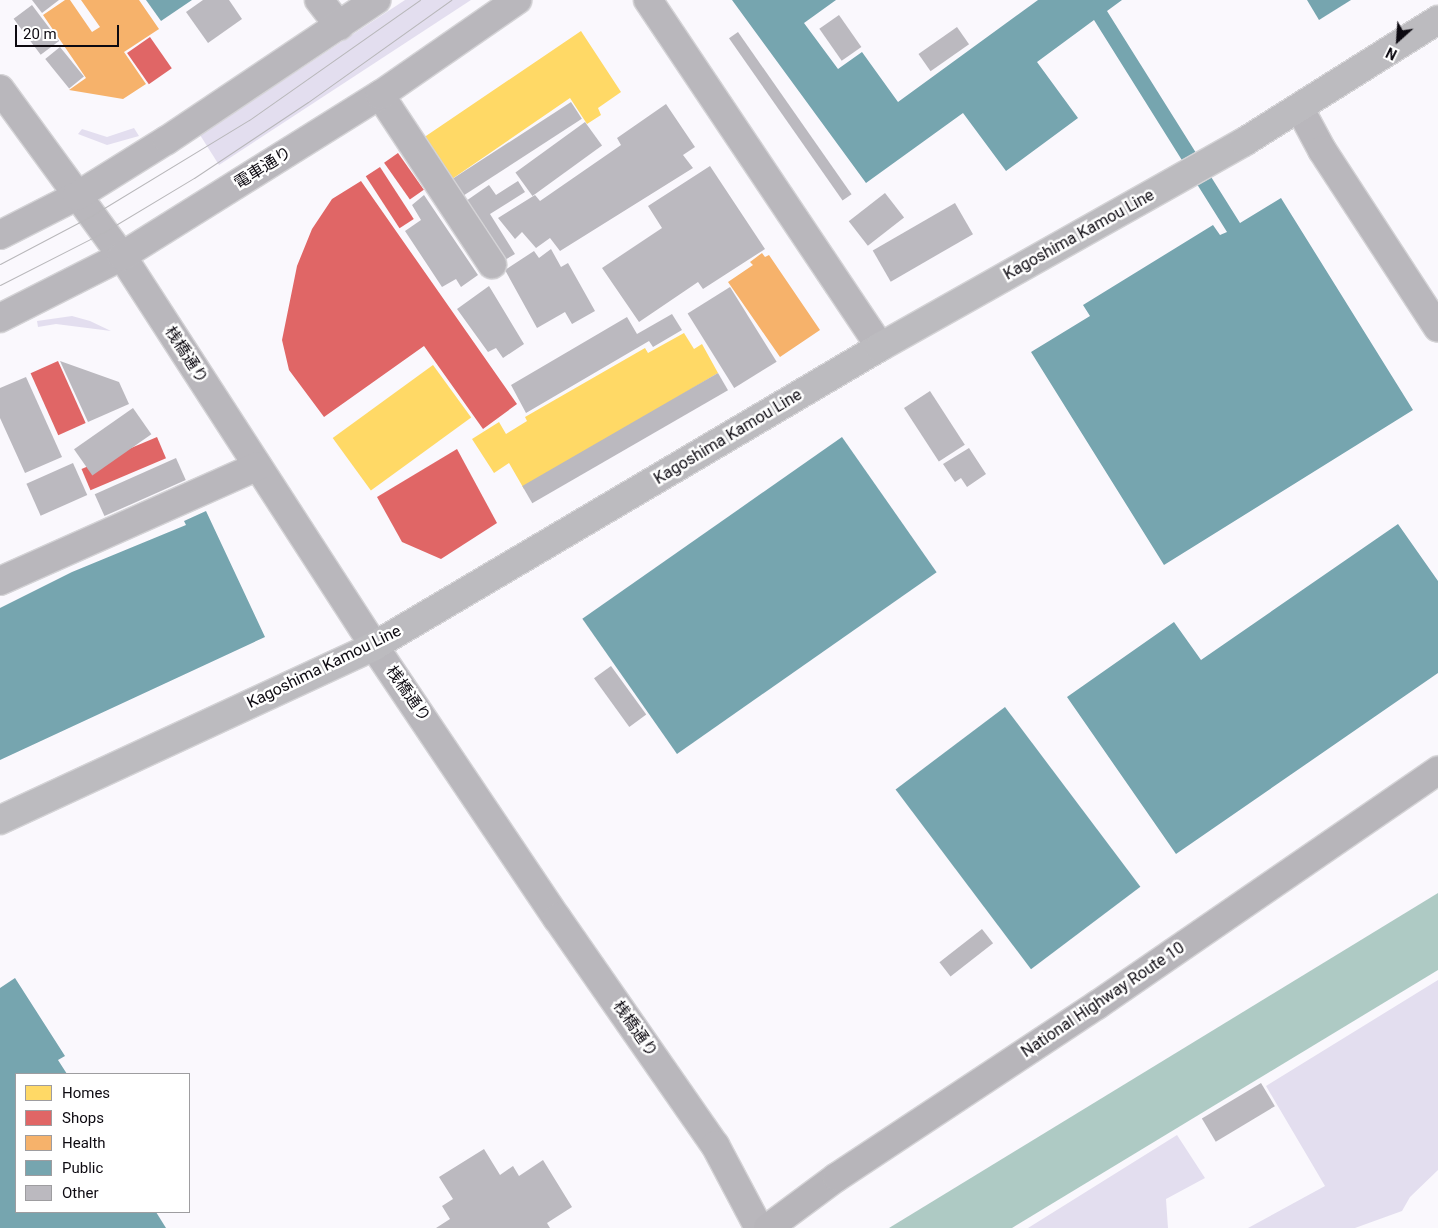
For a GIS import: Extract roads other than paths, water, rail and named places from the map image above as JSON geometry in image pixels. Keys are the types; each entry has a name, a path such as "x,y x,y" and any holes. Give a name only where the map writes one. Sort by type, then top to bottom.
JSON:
{"highway":[{"name":"National Highway Route 10","path":"768,1228 837,1177 1097,1006 1438,772"}],"main road":[{"name":"Kagoshima Kamou Line","path":"0,820 374,646 880,347 1300,109 1438,20"}],"street":[{"path":"319,0 339,26"},
{"path":"0,236 77,196 167,140 376,0"},
{"name":"電車通り","path":"0,318 122,256 380,95 517,0"},
{"path":"648,0 880,347"},
{"name":"桟橋通り","path":"0,89 122,256 374,646 556,918 715,1145 759,1228"},
{"path":"380,95 492,264"},
{"path":"1300,109 1322,150 1438,328"},
{"path":"0,581 258,466"}],"tram line":[{"path":"0,264 91,216 249,120 420,0"},
{"path":"0,285 104,232 194,178 308,102 451,0"}]}
